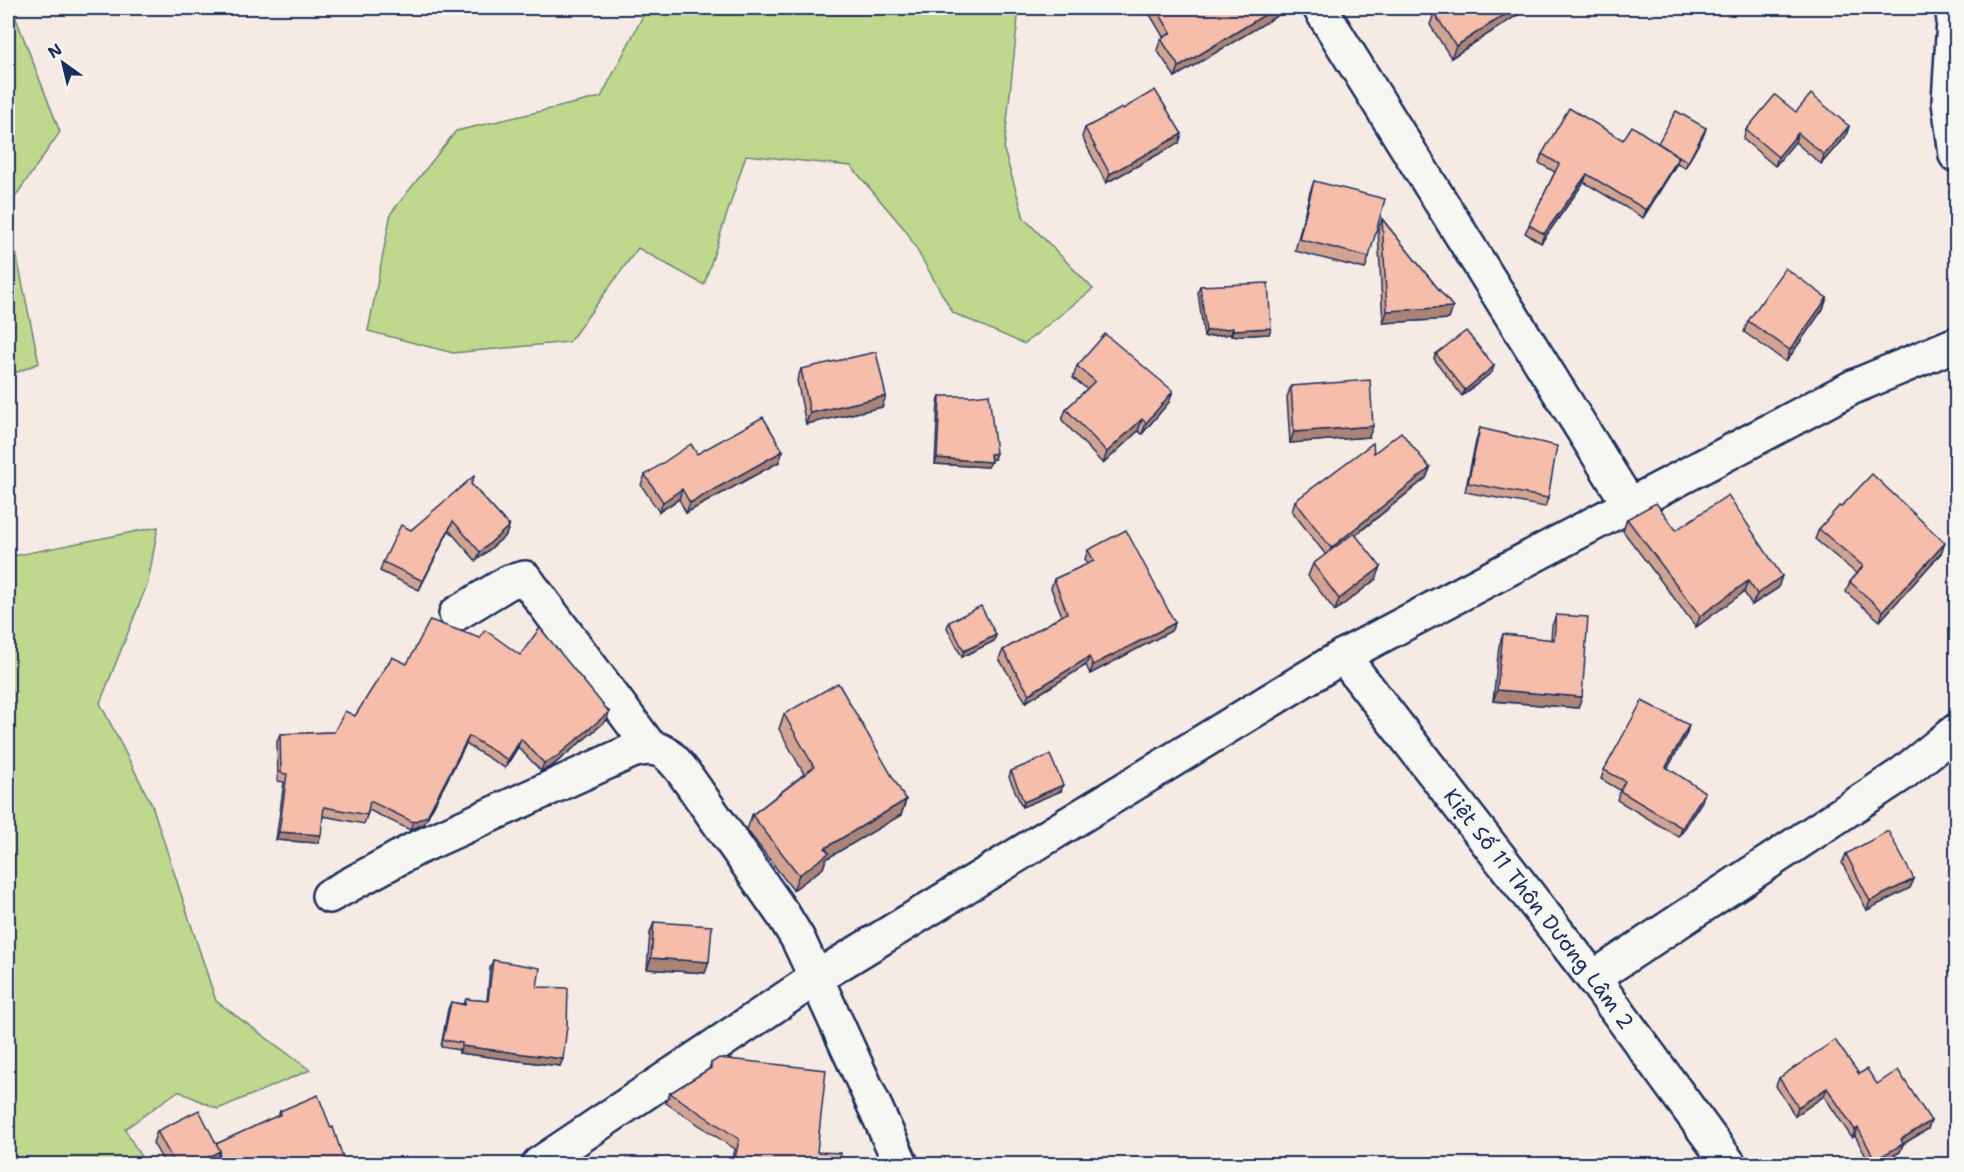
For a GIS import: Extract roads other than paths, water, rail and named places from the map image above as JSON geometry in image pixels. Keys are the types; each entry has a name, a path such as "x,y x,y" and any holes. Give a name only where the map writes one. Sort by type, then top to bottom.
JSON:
{"street":[{"path":"1320,8 1629,504"},
{"path":"1952,8 1954,20 1949,102 1956,155"},
{"path":"539,1164 816,978 1343,656 1853,387 1956,344"},
{"path":"456,614 509,582 525,578 650,747"},
{"name":"Kiệt Số 11 Thôn Dương Lâm 2","path":"1343,656 1593,978 1729,1164"},
{"path":"1593,978 1902,774 1956,731"},
{"path":"329,896 415,849 632,751 650,747 663,751 684,773 798,939 901,1164"}]}
